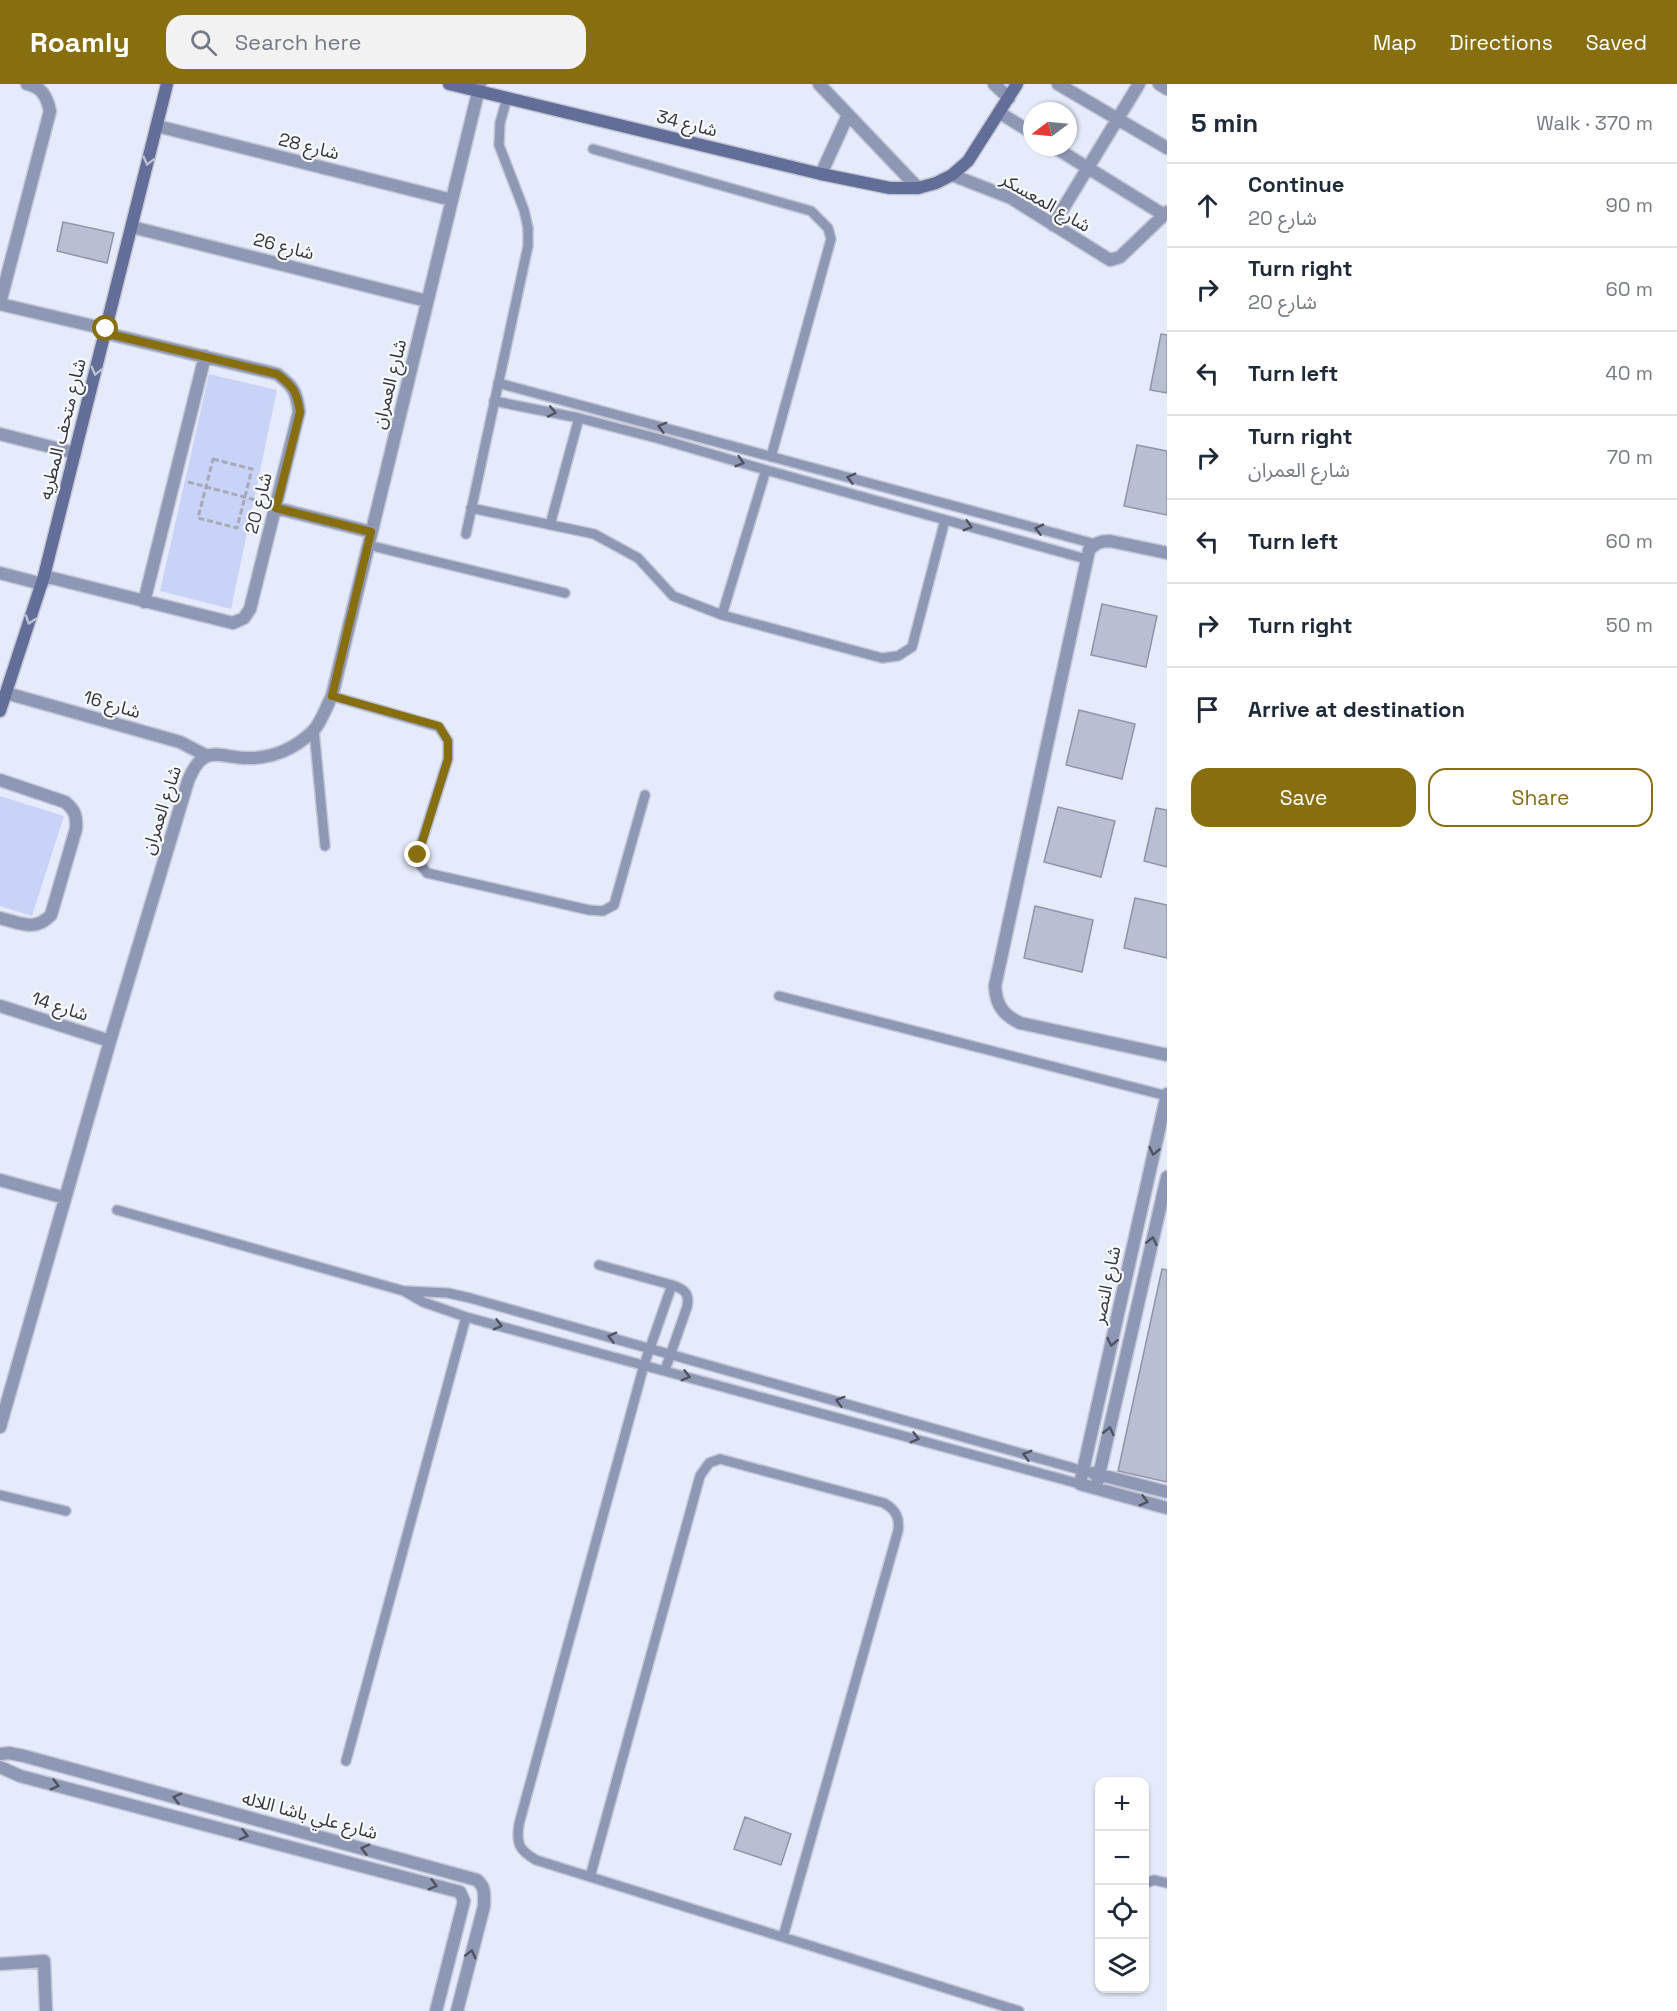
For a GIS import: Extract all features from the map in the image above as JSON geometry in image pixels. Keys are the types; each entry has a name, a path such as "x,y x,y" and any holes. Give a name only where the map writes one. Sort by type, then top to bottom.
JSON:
{"street":[{"path":"0,303 50,111 48,100 42,91 27,84"},
{"name":"شارع متحف المطريه","path":"0,711 43,580 167,84"},
{"name":"شارع 34","path":"449,84 479,88 507,98 821,174 890,188 918,188"},
{"path":"819,84 918,188 952,175 968,162 1017,84"},
{"path":"994,84 1009,98"},
{"path":"1058,84 1167,148"},
{"path":"1053,225 1139,84"},
{"path":"1159,84 1167,89"},
{"name":"شارع العمران","path":"0,1427 110,1041 194,765 207,756 224,754 251,758 274,755 296,746 314,730 332,696 479,88"},
{"path":"1000,113 1023,127"},
{"path":"821,174 849,115"},
{"name":"شارع 28","path":"157,126 452,200"},
{"path":"1069,156 1166,214"},
{"name":"شارع المعسكر","path":"952,175 1011,198 1107,259 1114,260 1120,257 1166,214"},
{"name":"شارع 26","path":"132,227 427,301"},
{"name":"شارع 20","path":"0,303 277,374 289,383 297,396 300,412 250,609 244,618 233,623 221,621 43,580 0,573"},
{"path":"144,602 205,356"},
{"path":"0,434 75,453"},
{"path":"276,507 371,532"},
{"path":"1167,553 1110,541 1095,544 1089,550 995,986 996,998 1001,1009 1020,1023 1167,1055"},
{"name":"شارع 16","path":"6,693 180,742 207,756"},
{"path":"0,780 65,802 73,808 77,818 76,829 51,915 44,922 34,926 0,918"},
{"name":"شارع 14","path":"0,1006 110,1041"},
{"name":"شارع النصر","path":"1080,1484 1167,1095"},
{"name":"شارع النصر","path":"1096,1488 1167,1176"},
{"path":"0,1180 65,1198"},
{"path":"1084,1471 1167,1492"},
{"path":"1080,1484 1167,1508"},
{"name":"شارع علي باشا اللاله","path":"0,1754 24,1756 477,1880 484,1891 484,1906 457,2011"},
{"name":"شارع علي باشا اللاله","path":"0,1767 32,1779 460,1892 464,1901 436,2011"},
{"path":"0,1964 44,1961 46,2011"},
{"path":"442,1986 462,1991"}],"lane":[{"path":"466,534 528,246 528,228 524,210 499,145 498,134 507,98"},
{"path":"593,150 811,211 828,228 831,239 771,457"},
{"path":"498,383 1095,544"},
{"path":"494,401 579,418 660,439 1086,559"},
{"path":"550,525 579,418"},
{"path":"722,615 766,470"},
{"path":"471,508 594,534 638,558 673,596 722,615 882,658 898,656 912,647 945,520"},
{"path":"368,545 565,593"},
{"path":"332,696 439,726 448,741 448,759 418,855 420,864 427,873 589,910 603,911 614,904 645,795"},
{"path":"314,730 325,846"},
{"path":"779,996 1167,1095"},
{"path":"117,1210 404,1291 448,1293 470,1298 1084,1471"},
{"path":"599,1265 672,1285 687,1293 689,1300 665,1370"},
{"path":"672,1285 644,1365 519,1824 517,1839 524,1852 536,1860 1020,2011"},
{"path":"404,1291 423,1302 466,1317 1080,1484"},
{"path":"346,1761 466,1317"},
{"path":"590,1877 700,1476 705,1466 720,1459 884,1503 895,1511 898,1517 898,1531 783,1937"},
{"path":"0,1495 66,1511"},
{"path":"1149,1882 1154,1880 1167,1883"}],"path":[{"path":"213,459 252,469 245,497 237,528 198,518 213,459"},
{"path":"175,478 276,507"}],"shaded area":[{"path":"209,374 277,390 231,609 160,591"},
{"path":"0,796 64,816 32,916 0,906"}],"building":[{"path":"63,222 114,233 107,263 57,251"},
{"path":"1161,334 1167,335 1167,393 1150,390"},
{"path":"1137,445 1167,451 1167,515 1124,506"},
{"path":"1102,604 1157,616 1146,667 1091,655"},
{"path":"1079,710 1135,724 1122,779 1066,765"},
{"path":"1058,807 1115,821 1101,877 1044,862"},
{"path":"1156,808 1167,810 1167,867 1144,861"},
{"path":"1135,898 1167,905 1167,958 1124,948"},
{"path":"1035,906 1093,920 1082,972 1024,958"},
{"path":"1162,1269 1167,1270 1167,1482 1118,1471"},
{"path":"745,1817 791,1834 781,1865 734,1849"}],"route":[{"path":"106,329 105,333 277,374 289,383 297,396 300,412 276,508 371,532 332,696 439,726 448,741 448,759 418,855"}]}
